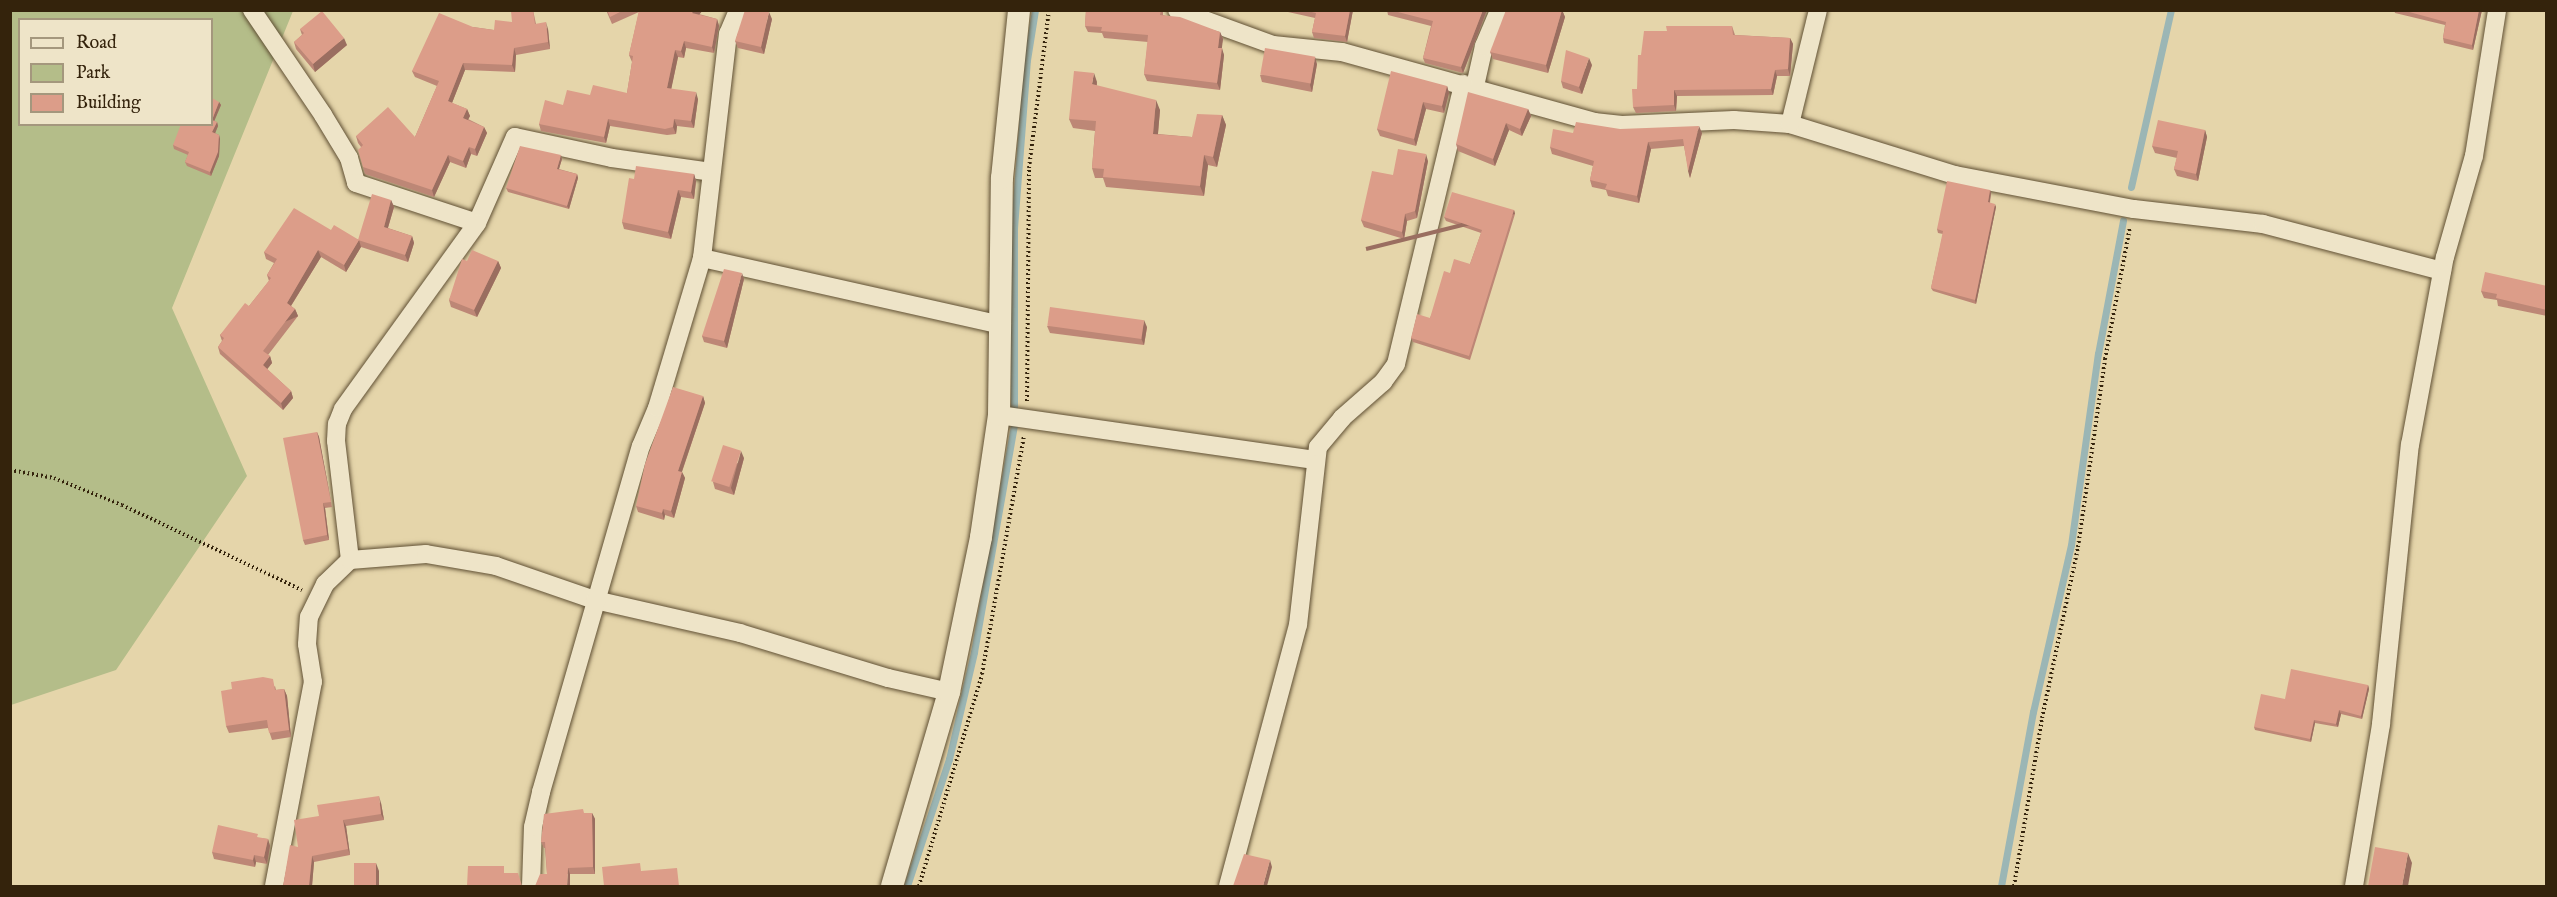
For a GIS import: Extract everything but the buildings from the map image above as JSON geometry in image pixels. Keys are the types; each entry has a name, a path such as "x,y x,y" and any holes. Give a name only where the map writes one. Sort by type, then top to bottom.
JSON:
{"street":[{"path":"252,10 323,115 349,158 356,183 477,223"},
{"path":"531,886 533,827 595,600 702,258 728,34 738,10"},
{"path":"892,886 949,692 1009,416 1002,325 1002,178 1019,10"},
{"path":"1177,10 1273,45 1342,52 1469,85 1594,122 1734,120 1790,124 1955,175 2134,209 2263,224 2442,271"},
{"path":"1228,886 1298,625 1315,460 1324,437 1383,382 1396,364 1469,85 1499,10"},
{"path":"1790,124 1818,10"},
{"path":"2354,886 2381,724 2410,445 2442,271 2474,156 2497,10"},
{"path":"350,560 336,441 340,417 477,223 515,137 612,158 711,172"},
{"path":"702,258 1002,325"},
{"path":"1009,416 1315,460"},
{"path":"274,886 313,682 307,644 309,617 316,597 324,584 350,560 426,554 496,566 595,600 740,633 888,678 949,692"}],"path":[{"path":"2014,886 2042,718 2078,547 2104,359 2134,209"},
{"path":"10,470 54,478 132,509 316,597"}],"green space":[{"path":"10,11 293,11 172,308 247,476 116,670 11,705"}],"waterway":[{"path":"907,886 949,759 974,652 1014,424 1014,228 1027,60 1035,10"},
{"path":"2131,187 2171,10"},
{"path":"2001,886 2033,712 2071,545 2098,354 2123,220"}]}
